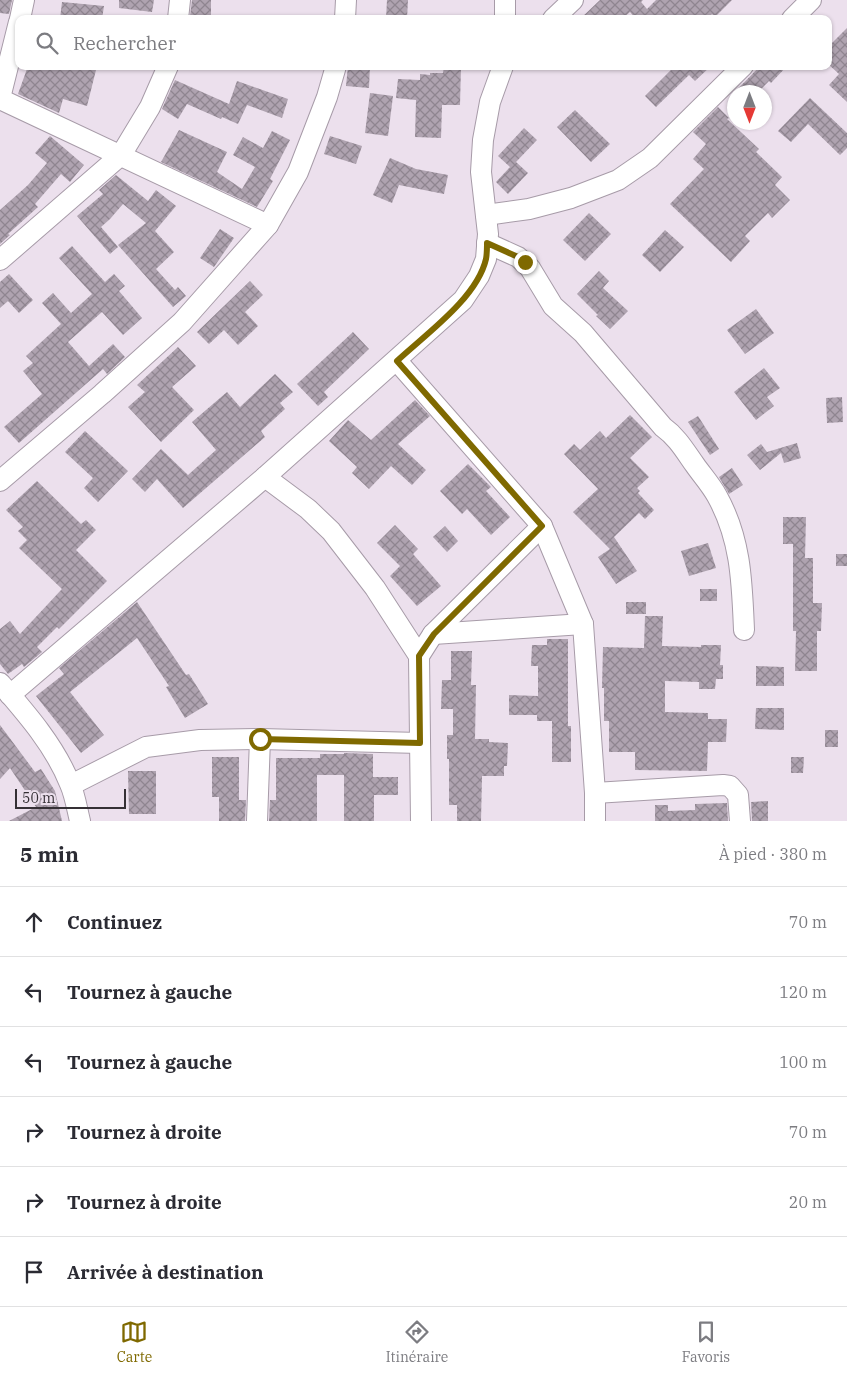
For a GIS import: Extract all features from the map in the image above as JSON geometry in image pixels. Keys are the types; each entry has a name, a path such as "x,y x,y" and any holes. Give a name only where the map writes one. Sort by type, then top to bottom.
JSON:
{"street":[{"path":"20,15 24,0"},
{"path":"178,15 180,0"},
{"path":"344,15 346,0"},
{"path":"505,0 505,15"},
{"path":"557,15 574,0"},
{"path":"796,15 811,0"},
{"path":"15,37 0,99 268,225"},
{"path":"0,260 121,155 150,107 166,70"},
{"path":"0,481 102,394 182,322 268,225 298,172 327,97 335,70"},
{"path":"80,821 71,785 60,763 38,730 5,689 265,477 463,300 479,276 486,259 488,234 481,172 483,140 490,102 502,70"},
{"path":"486,215 529,209 571,198 618,180 650,158 739,70"},
{"path":"487,243 518,257 530,268 553,306 583,334 663,427 676,438 716,495 728,518 738,548 742,582 744,630"},
{"path":"397,361 542,526 583,624 596,821"},
{"path":"265,477 308,509 331,531 375,588 419,656 421,821"},
{"path":"419,656 434,634 542,526"},
{"path":"434,634 583,624"},
{"path":"71,785 146,747 200,740 260,739 420,743"},
{"path":"257,821 260,739"},
{"path":"595,793 730,786 738,795 740,821"}],"building":[{"path":"0,0 12,0 9,14 0,13"},
{"path":"119,0 154,0 152,12 119,8"},
{"path":"192,0 211,0 211,15 190,15"},
{"path":"387,0 408,0 407,15 386,15"},
{"path":"600,0 643,0 641,2 647,9 656,0 732,0 717,15 633,15 630,12 627,15 584,15"},
{"path":"62,2 104,6 103,15 60,15"},
{"path":"847,28 847,102 829,85 839,74 832,68 832,43"},
{"path":"27,70 96,70 87,106 63,99 59,113 18,94"},
{"path":"348,70 370,70 369,88 346,86"},
{"path":"443,70 461,70 460,105 442,105 441,138 415,137 416,100 396,98 398,79 420,80 420,74 443,73"},
{"path":"671,70 707,70 695,81 689,75 656,107 645,96"},
{"path":"756,70 783,70 771,83 769,81 765,85 742,85"},
{"path":"175,80 229,104 237,81 288,99 282,118 247,105 238,124 222,117 221,119 187,104 178,119 162,109"},
{"path":"370,93 393,96 388,136 365,133"},
{"path":"810,98 847,133 847,148 840,155 808,124 791,142 778,131"},
{"path":"718,107 727,116 727,130 739,130 759,149 756,152 782,177 775,185 790,200 772,218 768,213 745,236 750,241 731,262 670,204 704,169 693,159 706,144 693,132"},
{"path":"575,110 610,144 591,162 557,127"},
{"path":"524,128 537,140 516,162 528,173 508,194 496,182 510,167 498,156"},
{"path":"179,130 227,152 217,172 242,189 255,167 233,155 243,137 263,148 272,131 290,140 270,179 273,181 257,207 161,162"},
{"path":"50,136 84,165 70,182 61,174 35,204 38,207 8,234 10,235 0,244 0,210 28,185 47,163 35,153"},
{"path":"330,136 362,146 356,164 324,154"},
{"path":"390,158 416,169 448,175 444,194 399,185 392,203 373,195"},
{"path":"116,175 148,201 156,190 176,206 155,231 174,252 156,269 175,290 178,287 186,296 173,307 118,245 146,223 123,204 101,227 118,247 110,254 77,216 103,194 99,190"},
{"path":"589,213 611,234 585,261 563,240"},
{"path":"220,229 234,238 214,267 200,258"},
{"path":"665,230 684,247 660,272 642,255"},
{"path":"72,246 105,282 114,274 125,286 119,291 142,318 123,335 102,312 68,342 89,366 113,344 125,357 107,374 103,369 19,443 4,427 42,394 23,371 33,363 26,356 61,324 42,303 53,293 71,313 92,294 59,258"},
{"path":"599,271 609,281 603,288 628,311 610,329 577,294"},
{"path":"9,274 33,300 19,313 8,301 0,308 0,282"},
{"path":"250,281 263,295 245,312 258,326 238,345 224,330 209,344 197,332"},
{"path":"756,309 774,333 745,354 727,330"},
{"path":"353,332 369,349 324,392 328,397 318,406 297,384"},
{"path":"178,347 196,366 172,387 194,410 161,442 128,407 145,392 137,385"},
{"path":"764,368 780,388 767,397 774,406 756,420 734,392"},
{"path":"275,374 293,392 280,403 285,409 261,431 265,437 183,508 157,479 145,492 132,479 161,449 188,475 216,450 192,422 227,392 240,407"},
{"path":"842,397 843,422 827,423 826,398"},
{"path":"415,400 430,416 398,444 426,470 412,485 391,466 369,489 352,473 357,467 329,441 348,420 371,440"},
{"path":"630,415 652,437 630,458 649,477 637,488 640,491 638,493 654,510 645,519 639,513 614,537 637,571 616,584 598,557 610,549 573,512 598,489 564,454 574,444 580,450 600,431 606,438"},
{"path":"698,416 719,449 710,455 688,422"},
{"path":"85,431 128,471 98,502 84,488 93,478 65,452"},
{"path":"797,443 801,458 784,463 781,453 760,470 747,455 761,444 767,452"},
{"path":"468,464 491,487 486,491 510,517 491,535 467,509 462,514 440,491"},
{"path":"732,468 743,485 729,494 719,477"},
{"path":"37,481 81,524 86,520 96,530 76,550 107,581 59,629 57,627 37,647 42,652 24,667 22,664 8,674 0,664 0,629 10,621 20,634 62,589 19,548 27,540 18,531 23,527 6,510"},
{"path":"783,517 806,517 805,558 813,558 813,603 822,603 821,631 817,631 817,671 795,671 796,631 793,631 793,544 783,544"},
{"path":"395,525 418,549 413,554 441,586 417,606 390,576 400,566 377,543"},
{"path":"445,526 458,541 447,552 433,537"},
{"path":"708,543 716,568 689,576 681,551"},
{"path":"836,554 847,554 847,566 836,566"},
{"path":"700,589 717,589 717,601 700,601"},
{"path":"137,602 186,675 189,674 208,704 185,718 166,687 169,686 137,638 70,692 104,735 81,753 36,696 64,674 59,668"},
{"path":"626,602 646,602 646,614 626,614"},
{"path":"645,616 663,616 662,646 701,647 701,645 721,645 720,665 723,665 723,679 716,679 715,689 699,689 699,682 665,681 665,712 708,713 708,719 727,719 726,742 708,742 707,771 635,770 635,752 609,752 609,721 604,721 604,688 602,688 603,647 644,648"},
{"path":"547,639 568,639 568,726 571,726 571,762 552,762 552,721 537,721 537,715 509,715 509,695 538,696 538,666 531,666 532,645 547,645"},
{"path":"451,651 472,651 471,685 476,685 475,739 489,739 489,742 508,743 507,766 504,766 504,776 482,776 481,821 457,821 457,805 449,805 447,735 453,735 453,709 441,709 442,680 451,680"},
{"path":"756,666 784,667 784,686 756,686"},
{"path":"756,708 784,708 784,730 755,729"},
{"path":"0,725 35,772 41,769 55,791 62,821 9,821 36,807 10,768 0,779"},
{"path":"825,730 838,730 838,747 825,747"},
{"path":"320,754 373,754 373,777 398,777 398,795 374,795 374,821 344,821 344,775 317,775 317,821 269,821 270,800 276,800 276,758 320,758"},
{"path":"212,757 239,757 239,800 246,800 245,821 219,821 219,797 212,797"},
{"path":"791,757 804,757 803,773 791,773"},
{"path":"128,771 156,771 156,814 129,814"},
{"path":"768,801 768,821 752,821 751,802"},
{"path":"727,803 728,821 655,821 655,805 668,805 668,811 695,810 695,804"}],"route":[{"path":"260,739 420,743 419,656 434,634 542,526 397,361 463,300 479,276 486,259 487,243 525,262"}]}
